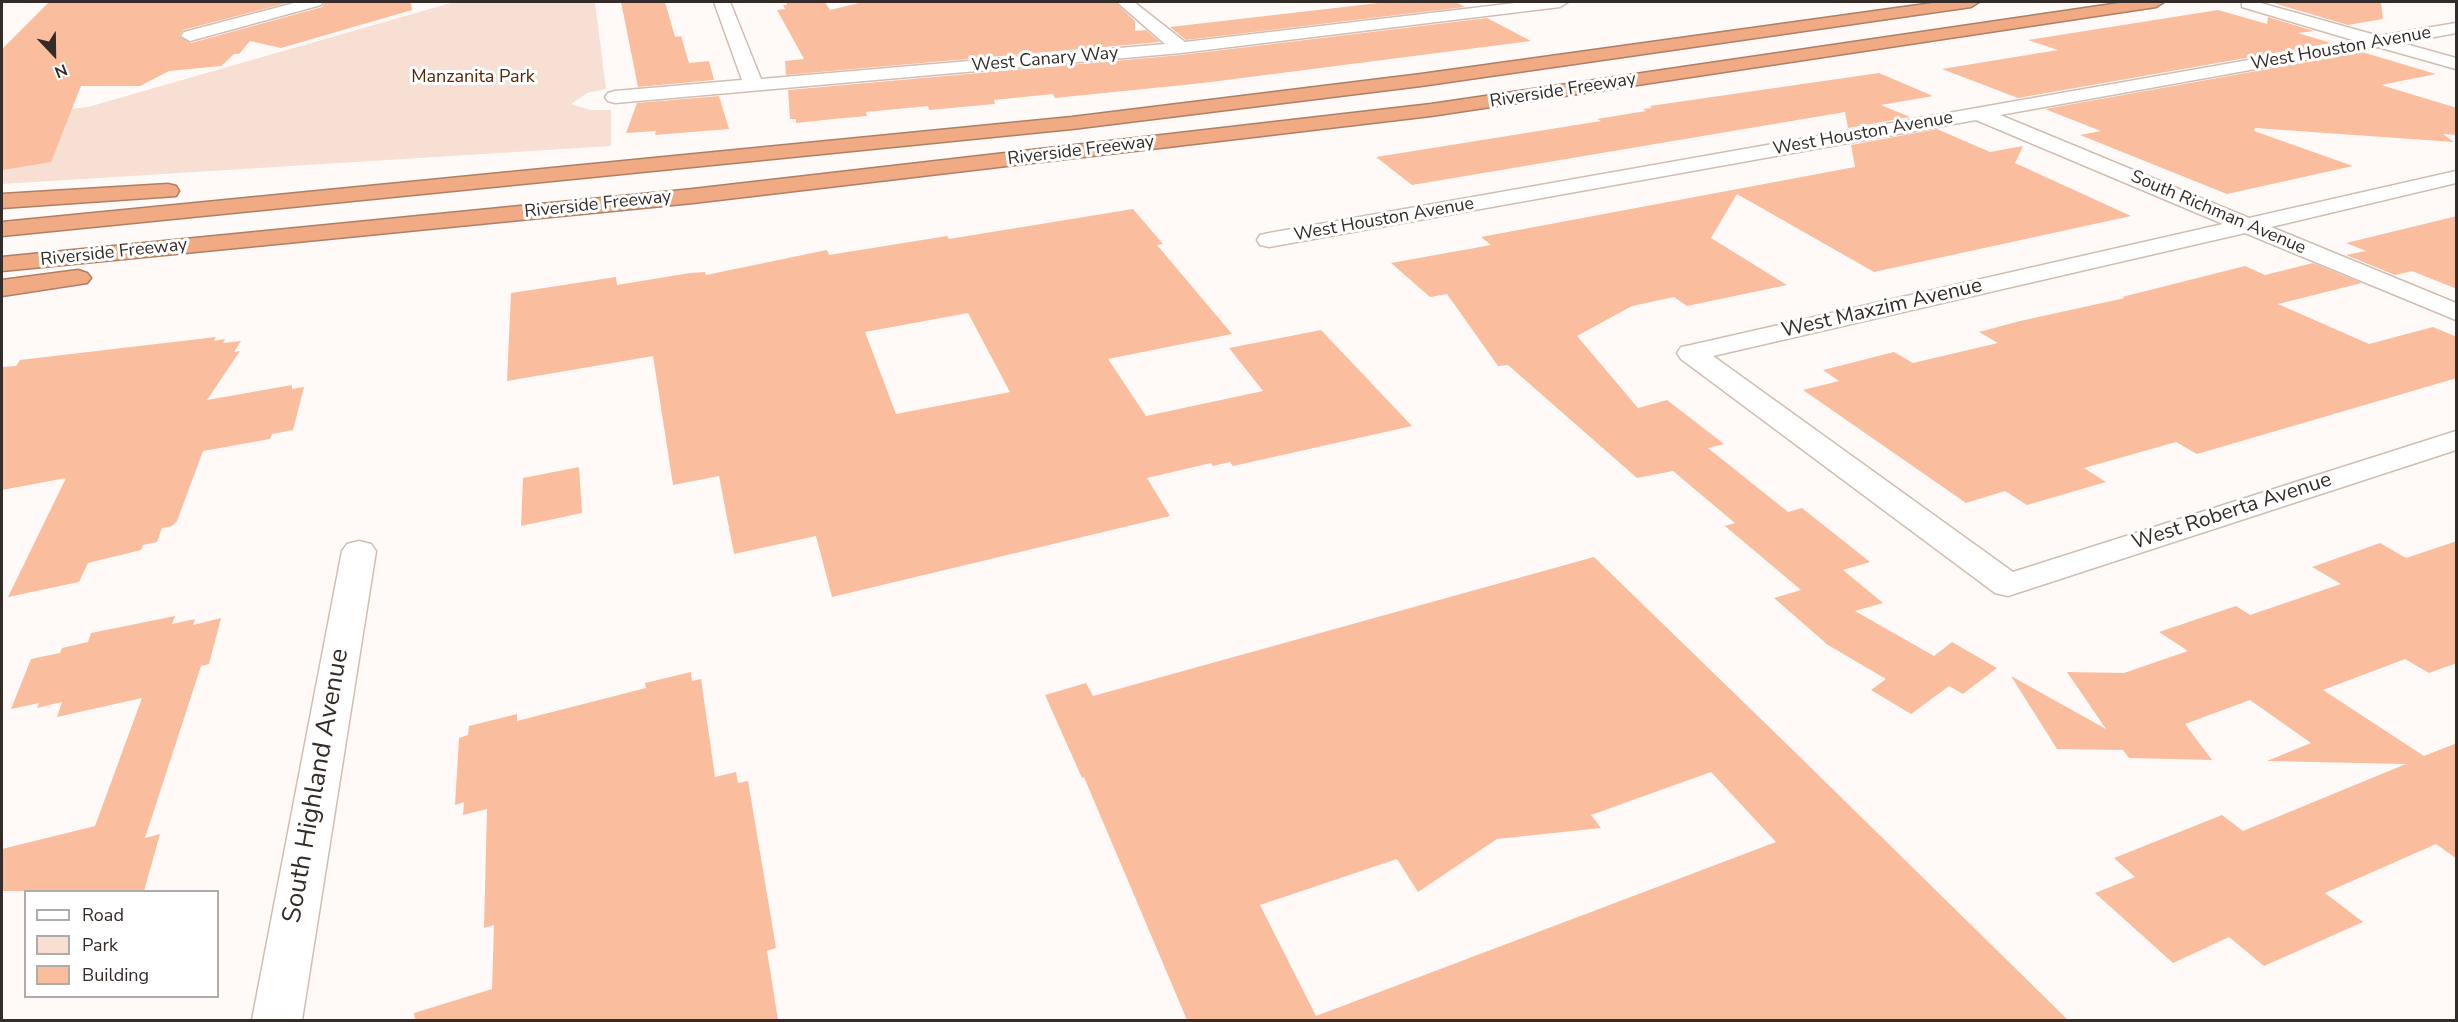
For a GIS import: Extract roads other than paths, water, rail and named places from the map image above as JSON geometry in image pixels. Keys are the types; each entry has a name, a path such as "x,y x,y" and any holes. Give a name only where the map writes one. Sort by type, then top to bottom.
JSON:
{"highway":[{"name":"Riverside Freeway","path":"2,229 1084,122 1421,80 1971,2"},
{"name":"Riverside Freeway","path":"2,264 693,196 1431,110 2156,2"},
{"path":"2,201 262,184 464,183"},
{"path":"2,288 693,196"}],"street":[{"path":"201,18 190,36 315,2"},
{"path":"722,2 754,86"},
{"path":"1125,2 1181,48"},
{"name":"West Canary Way","path":"615,98 1181,48 1560,2"},
{"path":"2248,4 2457,64"},
{"name":"West Houston Avenue","path":"1269,240 2457,28"},
{"name":"South Richman Avenue","path":"1979,114 2457,312"},
{"name":"West Maxzim Avenue","path":"2008,585 1690,353 2457,177"},
{"name":"West Roberta Avenue","path":"2008,585 2457,440"},
{"name":"South Highland Avenue","path":"277,1020 359,551"}],"park label":[{"name":"Manzanita Park","path":"473,78"}]}
